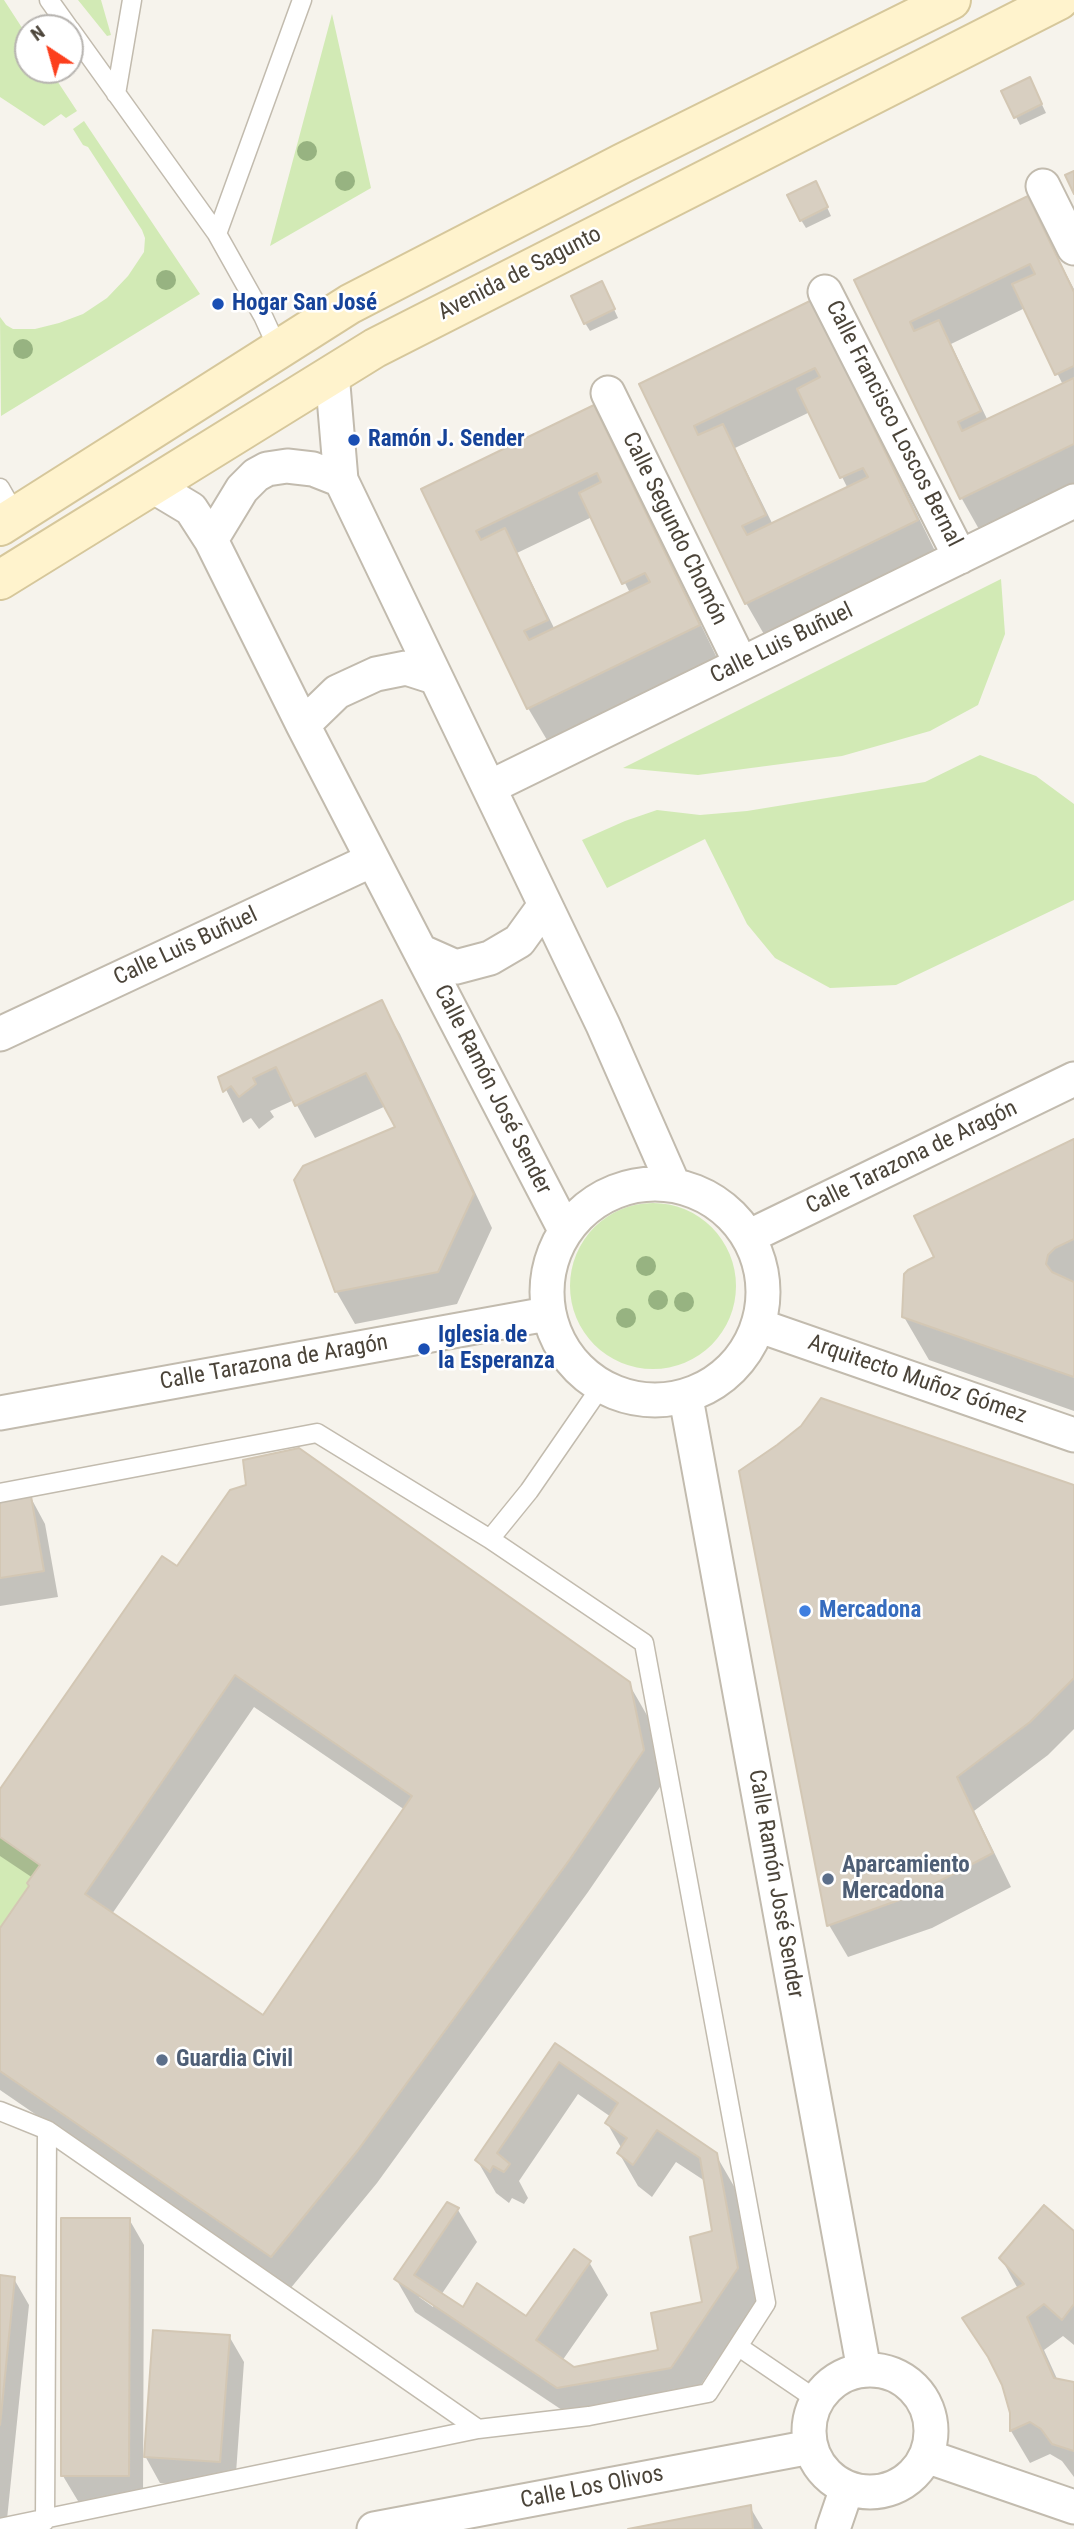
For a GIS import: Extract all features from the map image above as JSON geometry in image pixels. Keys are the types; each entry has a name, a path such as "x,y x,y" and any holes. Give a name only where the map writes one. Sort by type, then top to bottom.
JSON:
{"main road":[{"path":"5,510 279,351 350,304 635,157 951,0"},
{"name":"Avenida de Sagunto","path":"0,580 374,348 1059,0"}],"street":[{"path":"1043,186 1074,248"},
{"name":"Calle Francisco Loscos Bernal","path":"825,292 960,557"},
{"path":"332,373 341,480 603,1026 673,1184"},
{"name":"Calle Segundo Chomón","path":"608,393 741,664"},
{"path":"211,540 242,489 256,475 267,469 287,466 313,469 341,480"},
{"path":"152,485 191,509 211,540 372,860"},
{"name":"Calle Luis Buñuel","path":"489,787 1074,501"},
{"path":"303,725 337,692 376,674 406,668 434,677"},
{"name":"Calle Luis Buñuel","path":"0,1034 372,860"},
{"name":"Calle Ramón José Sender","path":"372,860 565,1230"},
{"path":"420,951 456,967 490,958 519,941 545,905"},
{"name":"Calle Tarazona de Aragón","path":"750,1236 1074,1079"},
{"path":"673,1184 718,1202 750,1236 765,1280 760,1326 732,1371 686,1398 642,1402 600,1388 566,1356 547,1314 548,1270 565,1230 595,1201 632,1185 673,1184"},
{"name":"Calle Tarazona de Aragón","path":"0,1413 547,1314"},
{"name":"Arquitecto Muñoz Gómez","path":"760,1326 1074,1435"},
{"name":"Calle Ramón José Sender","path":"686,1398 864,2370"},
{"path":"864,2370 882,2370 900,2376 920,2395 931,2420 931,2438 926,2456 916,2472 884,2491 865,2492 847,2488 830,2478 818,2464 811,2446 809,2431 817,2400 829,2385 845,2375 864,2370"},
{"name":"Calle Los Olivos","path":"374,2529 811,2446"},
{"path":"926,2456 1074,2507"},
{"path":"833,2529 847,2488"}],"lane":[{"path":"116,94 132,0"},
{"path":"217,234 302,0"},
{"path":"84,49 217,234 263,316 279,351"},
{"path":"490,1539 529,1491 600,1388"},
{"path":"0,1493 317,1433 490,1539 644,1643 766,2303 708,2393 589,2416 478,2428 45,2521 0,2528"},
{"path":"0,2111 47,2130 478,2428"},
{"path":"45,2521 47,2130"},
{"path":"739,2347 817,2400"}],"green space":[{"path":"0,0 4,0 14,15 14,84 59,84 77,111 66,118 61,114 44,126 0,97"},
{"path":"78,0 101,0 111,35 107,36"},
{"path":"332,14 371,188 270,246"},
{"path":"84,121 200,294 1,416 0,317 13,329 35,329 83,314 107,298 128,276 144,252 145,238 142,230 88,147 83,145 73,129"},
{"path":"1001,579 1005,634 978,705 930,731 842,756 698,775 623,768"},
{"path":"980,755 1036,776 1074,804 1074,900 896,985 830,988 775,958 747,924 705,839 607,888 582,840 657,810 700,815 747,811 925,782"},
{"path":"653,1203 685,1209 712,1227 730,1254 736,1286 730,1318 712,1345 685,1363 653,1369 621,1363 594,1345 576,1318 570,1286 576,1254 594,1227 621,1209"},
{"path":"0,1837 40,1865 0,1928"}],"building":[{"path":"1030,77 1042,104 1014,118 1001,91"},
{"path":"1074,171 1074,194 1065,175"},
{"path":"816,181 828,207 800,221 787,195"},
{"path":"1028,196 1074,292 1074,366 1055,375 1012,284 1035,274 1030,264 910,322 914,331 939,320 981,411 958,422 962,431 1074,378 1074,444 960,499 854,280"},
{"path":"602,281 615,309 584,324 571,296"},
{"path":"812,300 918,520 745,604 639,384","holes":["815,368 820,377 797,389 840,478 863,468 868,477 747,535 742,526 766,515 723,424 698,435 694,426"]},
{"path":"594,405 700,625 527,709 421,489","holes":["597,473 601,482 579,493 622,584 645,573 650,582 529,640 524,631 548,620 505,528 481,540 476,531"]},
{"path":"382,1000 474,1194 438,1272 335,1292 294,1180 303,1166 395,1127 366,1073 295,1106 276,1067 253,1078 256,1084 239,1097 231,1086 223,1092 218,1077"},
{"path":"1074,1139 1074,1239 1055,1248 1048,1255 1046,1264 1052,1272 1074,1282 1074,1377 902,1317 904,1274 934,1257 914,1216"},
{"path":"821,1398 1074,1485 1074,1678 1030,1722 957,1777 993,1853 913,1895 827,1926 739,1471 801,1426"},
{"path":"299,1448 630,1682 644,1750 570,1859 358,2150 271,2257 0,2071 0,1928 40,1865 0,1837 0,1789 162,1556 177,1566 230,1490 246,1485 243,1460","holes":["235,1675 412,1796 263,2015 85,1894"]},
{"path":"31,1496 44,1571 0,1578 0,1502"},
{"path":"555,2043 717,2153 738,2268 671,2368 557,2388 394,2279 447,2202 459,2208 414,2275 463,2307 477,2283 526,2316 574,2249 591,2261 536,2340 574,2367 658,2350 651,2313 702,2302 690,2237 712,2231 700,2158 657,2130 633,2165 617,2153 627,2138 605,2123 618,2103 559,2062 497,2153 510,2164 504,2172 493,2166 490,2172 475,2160"},
{"path":"1044,2205 1074,2231 1074,2304 1062,2320 1044,2304 1027,2317 1054,2378 1074,2382 1074,2451 1052,2444 1041,2429 1030,2422 1010,2431 1010,2413 1002,2385 988,2357 962,2318 1024,2284 999,2258"},
{"path":"61,2218 130,2218 129,2476 61,2476"},
{"path":"0,2275 15,2277 0,2425"},
{"path":"153,2330 230,2335 220,2462 144,2457"},
{"path":"751,2505 753,2529 628,2529"}],"place":[{"name":"Hogar San José","path":"218,304"},
{"name":"Ramón J. Sender","path":"354,440"},
{"name":"Iglesia de la Esperanza","path":"424,1349"},
{"name":"Mercadona","path":"805,1611"},
{"name":"Aparcamiento Mercadona","path":"828,1879"},
{"name":"Guardia Civil","path":"162,2060"}]}
